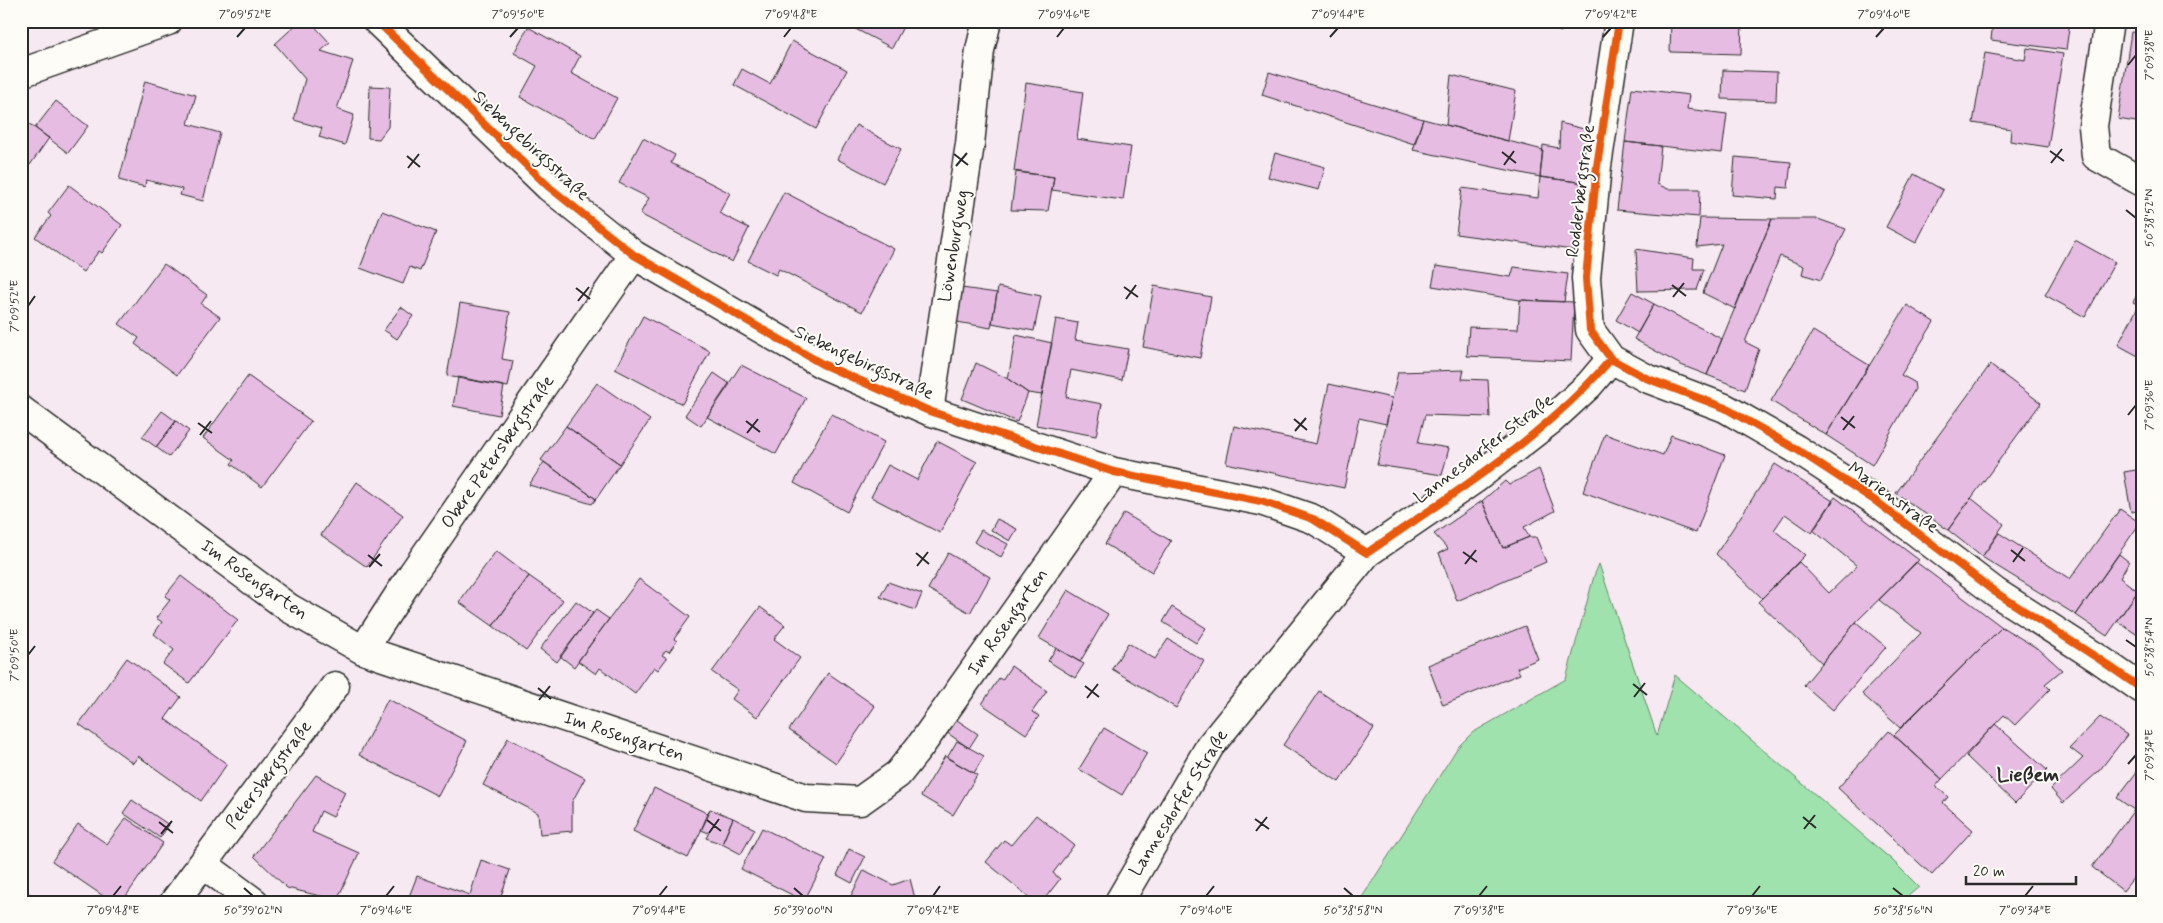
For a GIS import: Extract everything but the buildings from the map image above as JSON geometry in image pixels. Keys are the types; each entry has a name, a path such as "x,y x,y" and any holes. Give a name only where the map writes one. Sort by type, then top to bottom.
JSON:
{"street":[{"path":"21,73 168,21"},
{"name":"Siebengebirgsstraße","path":"377,21 549,187 634,255 822,364 929,411 1114,472 1261,501 1313,519 1368,553"},
{"name":"Löwenburgweg","path":"929,411 970,144 980,50 987,21"},
{"name":"Rodderbergstraße","path":"1611,359 1590,330 1586,278 1597,166 1619,21"},
{"path":"2109,21 2093,126 2096,156 2142,182"},
{"name":"Obere Petersbergstraße","path":"363,650 413,573 634,255"},
{"name":"Lannesdorfer Straße","path":"1119,902 1210,746 1368,553 1476,479 1528,438 1589,385 1611,359"},
{"name":"Marienstraße","path":"1611,359 1646,378 1725,408 1796,449 1877,502 1995,592 2142,689"},
{"name":"Im Rosengarten","path":"21,410 290,608 363,650 806,798 860,801 898,774 921,745 1114,472"},
{"name":"Petersbergstraße","path":"174,902 335,686"},
{"path":"202,864 254,902"}],"green space":[{"path":"1599,564 1657,736 1675,675 1892,860 1919,887 1901,902 1359,902 1458,747 1472,733 1566,679"}],"cycle path":[{"path":"377,21 549,187 634,255 822,364 929,411 1114,472 1261,501 1313,519 1367,553 1464,487 1527,440 1585,388 1611,359"},
{"path":"1619,21 1597,166 1586,278 1590,330 1611,359 1646,378 1725,408 1796,449 1877,502 1995,592 2142,689"}],"district":[{"name":"Ließem","path":"2028,775"}]}
